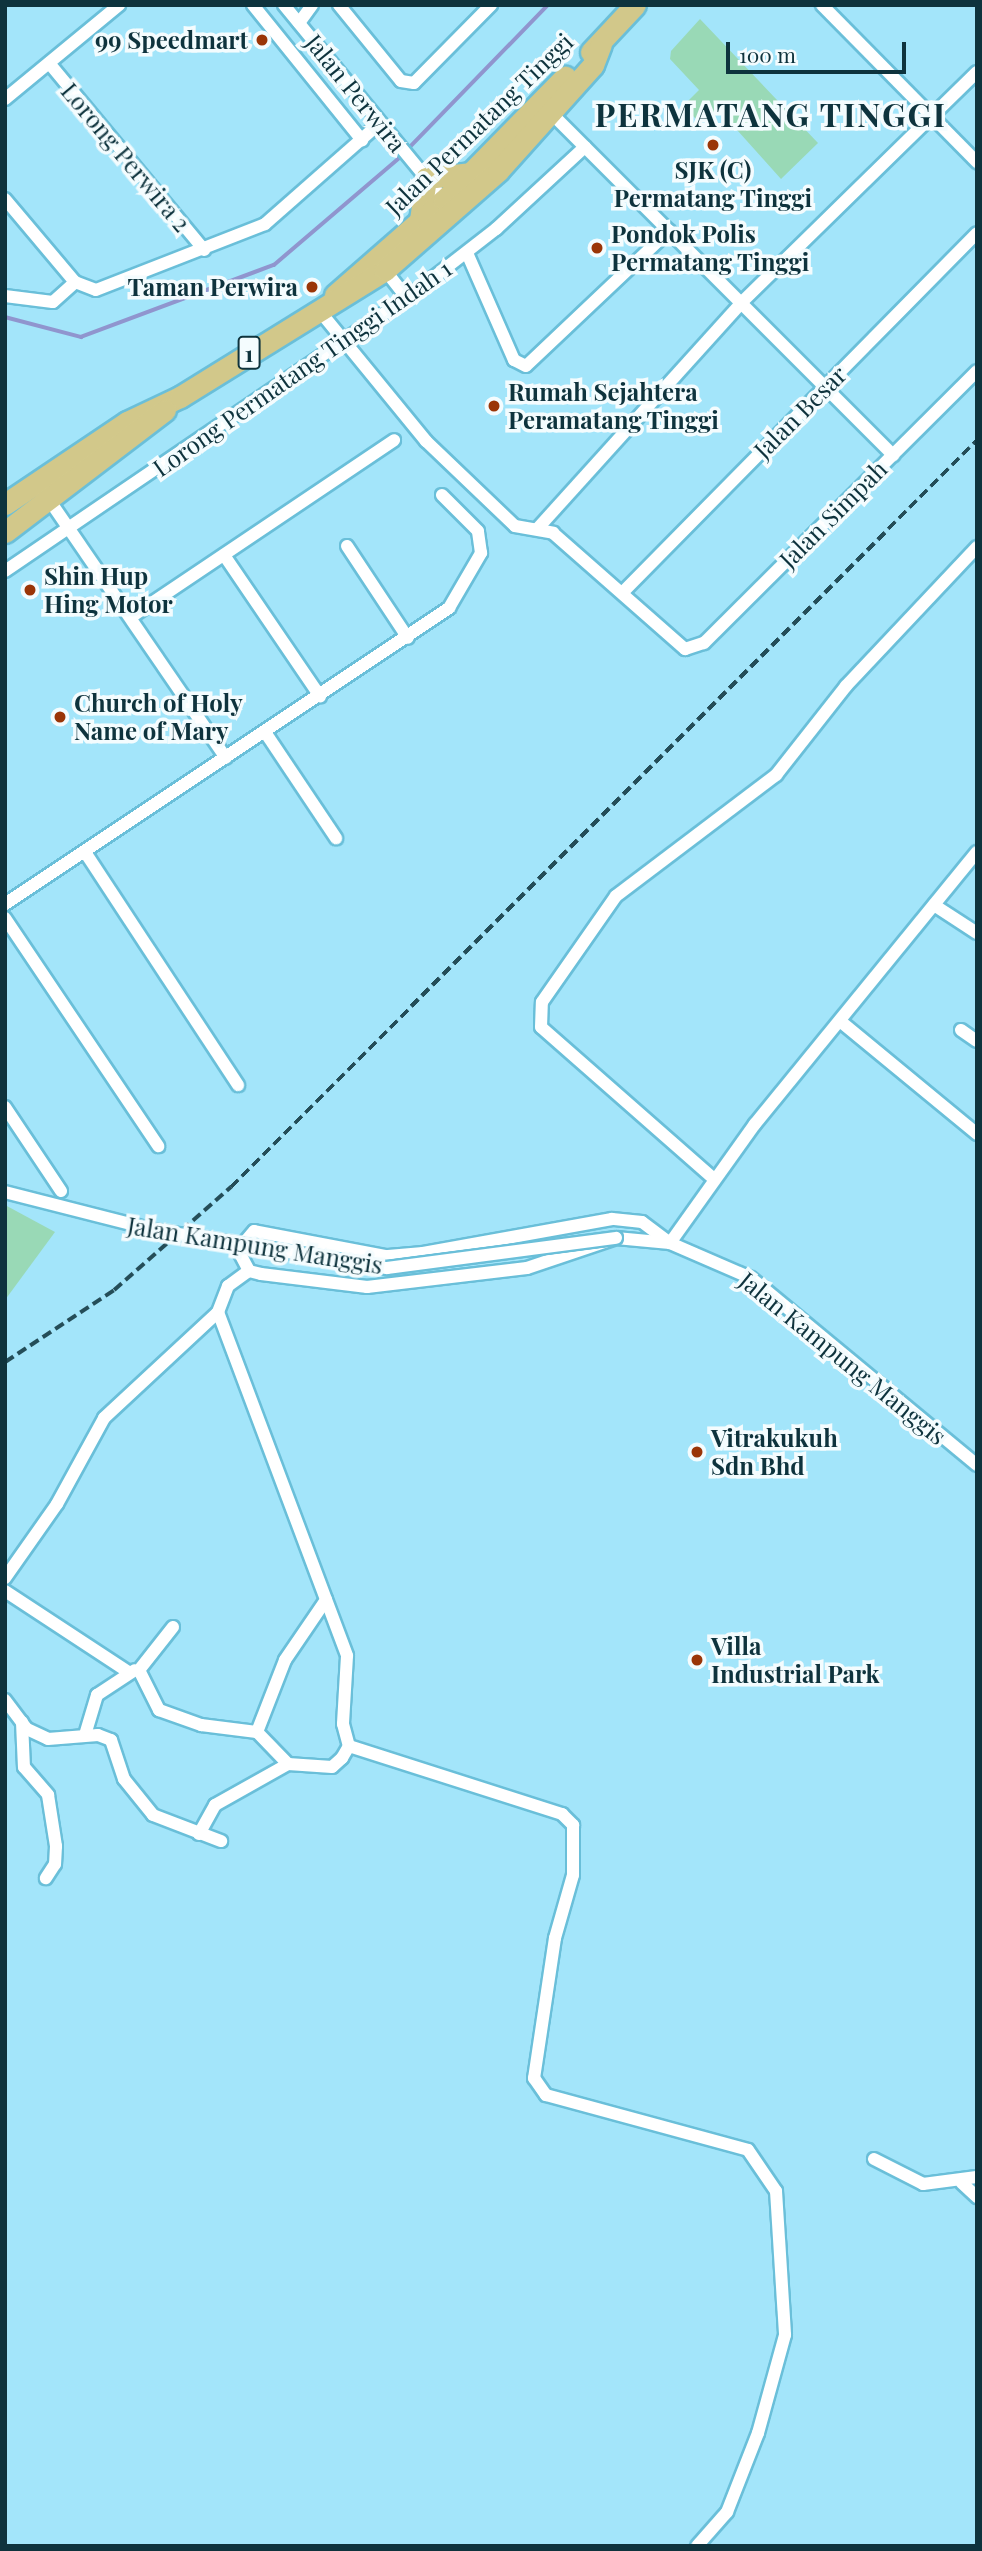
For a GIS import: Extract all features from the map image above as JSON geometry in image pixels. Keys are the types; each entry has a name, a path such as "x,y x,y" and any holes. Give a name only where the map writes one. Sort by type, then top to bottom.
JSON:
{"highway":[{"name":"Jalan Permatang Tinggi","path":"325,304 419,222 450,206 472,173 601,44 635,5"},
{"name":"Jalan Permatang Tinggi","path":"5,532 50,501 180,397 325,304 385,270 551,113 593,65 601,44"},
{"path":"419,222 427,206 421,172 472,173"},
{"name":"Jalan Permatang Tinggi","path":"13,499 127,422 180,397"},
{"path":"13,499 37,493 50,501"}],"street":[{"path":"5,99 119,5"},
{"path":"253,5 362,140"},
{"name":"Jalan Perwira","path":"284,5 450,206"},
{"path":"299,23 312,5"},
{"path":"339,5 401,81 414,83 491,5"},
{"path":"822,5 977,162"},
{"name":"Lorong Perwira 2","path":"49,63 204,250"},
{"path":"538,528 741,303 977,72"},
{"path":"551,113 892,455"},
{"path":"5,199 75,282 88,290 109,288 265,224 380,123"},
{"name":"Lorong Permatang Tinggi Indah 1","path":"5,571 407,298 467,253 585,147"},
{"path":"467,253 514,360 526,366 669,231"},
{"name":"Jalan Besar","path":"623,592 977,233"},
{"path":"385,270 407,298"},
{"path":"5,296 53,302 75,282"},
{"path":"325,304 344,341 426,441 515,526 538,528 553,533 623,592"},
{"name":"Jalan Simpah","path":"623,592 685,649 704,643 977,371"},
{"path":"131,617 394,440"},
{"path":"5,904 408,638 449,608 481,553 478,531 442,495"},
{"path":"50,501 226,758"},
{"path":"347,545 408,638"},
{"path":"714,1178 541,1027 542,1002 616,896 776,775 846,687 977,547"},
{"path":"223,555 320,696"},
{"path":"265,733 336,838"},
{"path":"85,852 239,1086"},
{"path":"249,1270 238,1250 254,1231 385,1256 612,1219 642,1222 670,1243 714,1178 977,852"},
{"path":"934,905 977,933"},
{"path":"5,918 158,1146"},
{"path":"840,1021 977,1134"},
{"path":"961,1030 977,1041"},
{"path":"5,1107 61,1191"},
{"name":"Jalan Kampung Manggis","path":"5,1192 154,1230 387,1268 617,1238 670,1243 751,1278 977,1465"},
{"path":"5,1578 57,1504 104,1418 218,1312 228,1286 249,1270 367,1287 405,1285 527,1268 617,1238"},
{"path":"218,1312 347,1656 343,1724 349,1746"},
{"path":"5,1591 135,1670 159,1710 257,1732 288,1764"},
{"path":"257,1732 285,1660 326,1600"},
{"path":"85,1735 97,1695 135,1670 173,1627"},
{"path":"5,1700 22,1722 56,1741 85,1735 111,1740 124,1779 153,1815 221,1841"},
{"path":"22,1722 23,1767 48,1795 56,1846 55,1864 46,1878"},
{"path":"199,1834 215,1805 288,1764 332,1767 349,1746"},
{"path":"349,1746 562,1814 573,1825 573,1875 553,1951 534,2078 546,2095 748,2150 776,2191 782,2348 727,2512 697,2546"},
{"path":"874,2159 923,2184 962,2183 977,2177"},
{"path":"962,2183 977,2197"}],"green space":[{"path":"700,19 818,143 781,179 720,111 700,123 683,106 699,90 670,59 671,51"},
{"path":"5,1205 55,1232 5,1300"}],"waterway":[{"path":"408,149 548,5"},
{"path":"5,317 81,337 274,265 403,155"}],"railway":[{"path":"5,1362 114,1290 231,1187 977,440"}],"place":[{"name":"99 Speedmart","path":"262,40"},
{"name":"SJK (C) Permatang Tinggi","path":"713,145"},
{"name":"Pondok Polis Permatang Tinggi","path":"597,248"},
{"name":"Taman Perwira","path":"312,287"},
{"name":"Rumah Sejahtera Peramatang Tinggi","path":"494,406"},
{"name":"Shin Hup Hing Motor","path":"30,590"},
{"name":"Church of Holy Name of Mary","path":"60,717"},
{"name":"Vitrakukuh Sdn Bhd","path":"697,1452"},
{"name":"Villa Industrial Park","path":"697,1660"}],"district":[{"name":"PERMATANG TINGGI","path":"771,114"}]}
